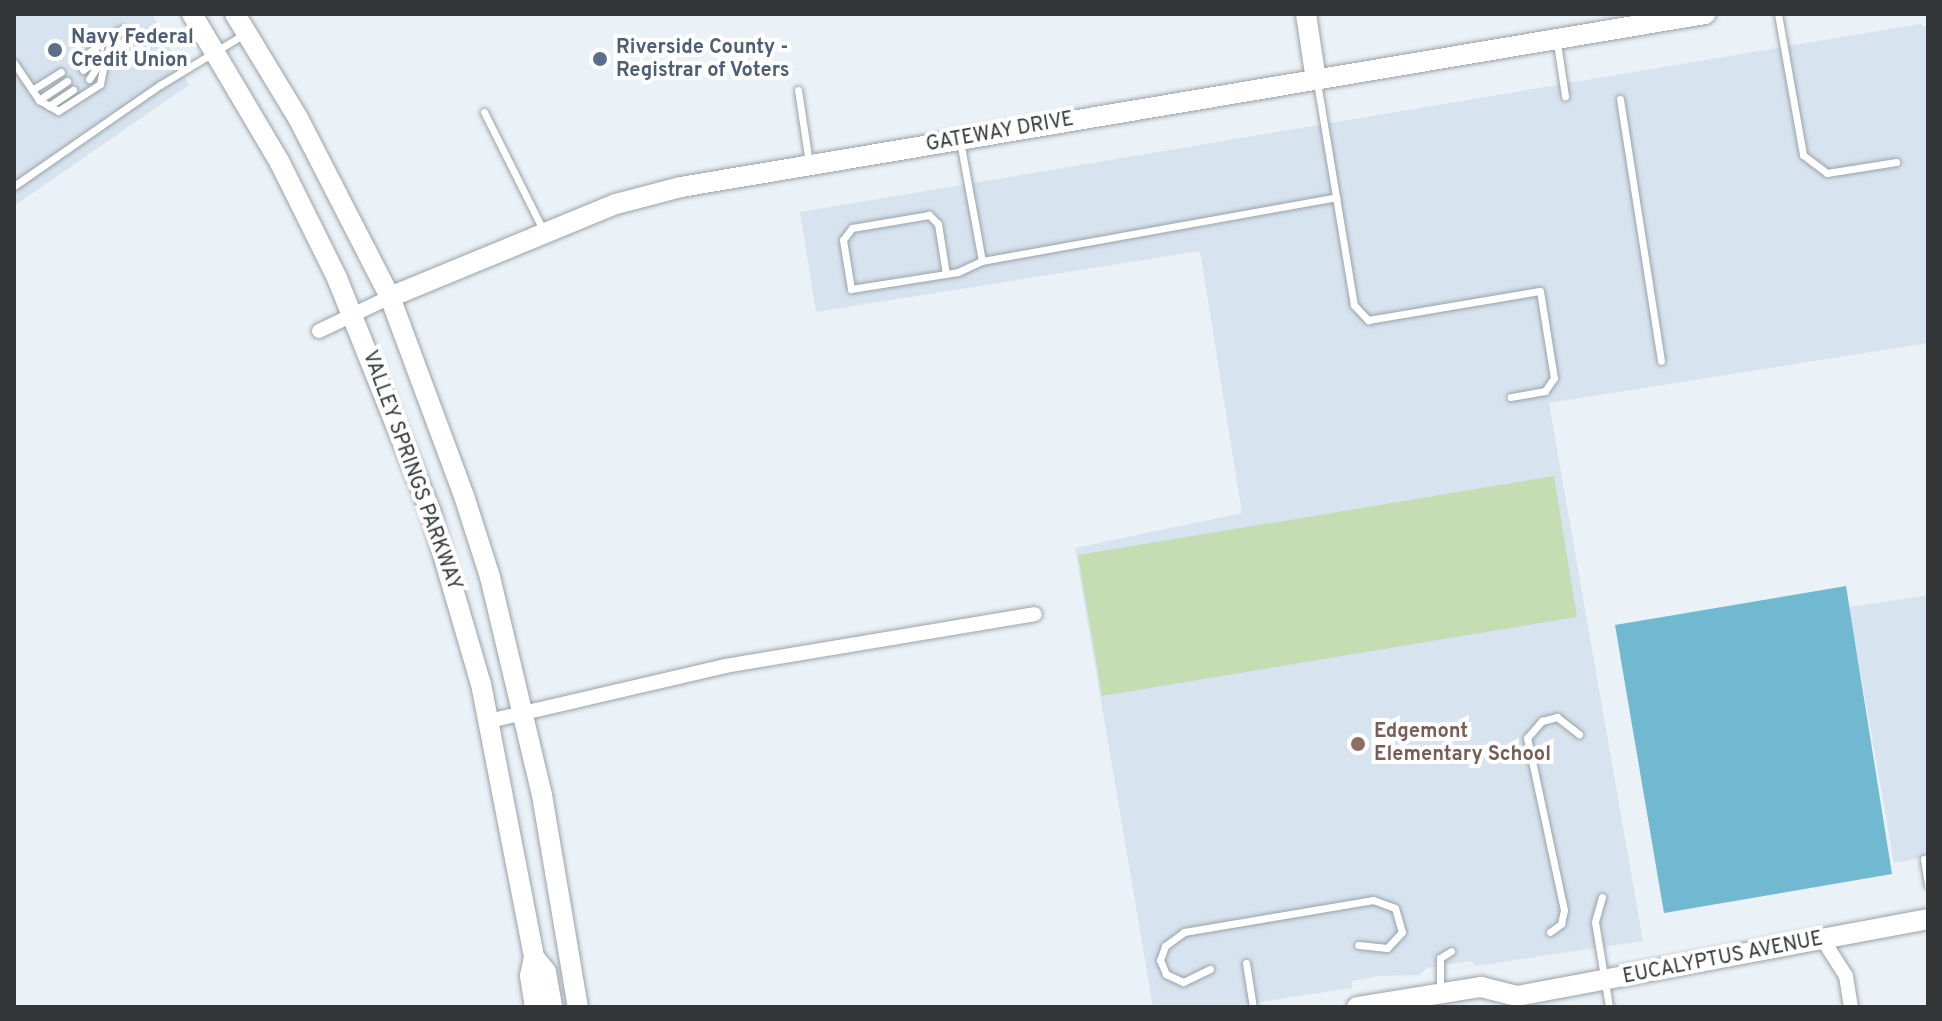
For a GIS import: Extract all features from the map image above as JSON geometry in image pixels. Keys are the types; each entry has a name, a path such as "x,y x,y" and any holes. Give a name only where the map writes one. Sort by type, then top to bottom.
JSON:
{"street":[{"name":"VALLEY SPRINGS PARKWAY","path":"192,14 280,163 353,314 430,510 489,721 534,957 546,972 552,1007"},
{"name":"VALLEY SPRINGS PARKWAY","path":"235,14 298,118 390,297 490,577 524,713 578,1007"},
{"path":"1306,14 1316,80"},
{"name":"GATEWAY DRIVE","path":"319,331 390,297 544,232 616,204 681,187 1705,14"},
{"path":"489,721 725,666 1035,614"},
{"name":"EUCALYPTUS AVENUE","path":"1357,1007 1481,987 1513,1003 1928,919"},
{"path":"1823,940 1846,976 1851,1007"},
{"path":"534,957 530,976 535,1007"}],"lane":[{"path":"1778,14 1799,148 1813,164 1827,173 1896,162"},
{"path":"77,61 122,29"},
{"path":"14,186 247,33"},
{"path":"83,70 128,38"},
{"path":"1556,39 1565,96"},
{"path":"89,79 106,54"},
{"path":"14,63 39,100 64,110 100,84 106,54"},
{"path":"32,90 61,72"},
{"path":"1316,80 1354,305 1368,320 1540,291 1554,378 1545,391 1511,397"},
{"path":"39,100 67,81"},
{"path":"49,106 73,90"},
{"path":"798,90 809,165"},
{"path":"1620,99 1661,361"},
{"path":"484,112 544,232"},
{"path":"960,140 982,261"},
{"path":"946,274 938,224 929,215 852,228 843,240 851,289 946,274 982,261 1336,197"},
{"path":"1550,932 1561,924 1564,910 1527,738 1542,721 1557,717 1579,734"},
{"path":"1924,859 1928,885"},
{"path":"1602,897 1595,922 1609,1007"},
{"path":"1210,969 1183,982 1166,974 1160,960 1165,946 1184,932 1373,900 1395,908 1402,932 1387,948 1358,945"},
{"path":"1440,994 1440,958 1451,951"},
{"path":"1246,963 1253,1007"}],"shaded area":[{"path":"14,14 152,14 189,85 14,206"},
{"path":"1920,24 1928,28 1928,343 1549,403 1643,941 1476,966 1471,961 1427,968 1419,975 1379,976 1352,981 1352,988 1227,1007 1153,1007 1075,548 1242,513 1200,251 816,312 800,212"},
{"path":"1928,595 1928,857 1894,863 1849,607"}],"green space":[{"path":"1554,476 1577,617 1102,696 1078,555"}],"water":[{"path":"1846,586 1892,874 1664,913 1615,625"}],"place":[{"name":"Navy Federal Credit Union","path":"55,50"},
{"name":"Riverside County - Registrar of Voters","path":"600,59"},
{"name":"Edgemont Elementary School","path":"1358,744"}]}
